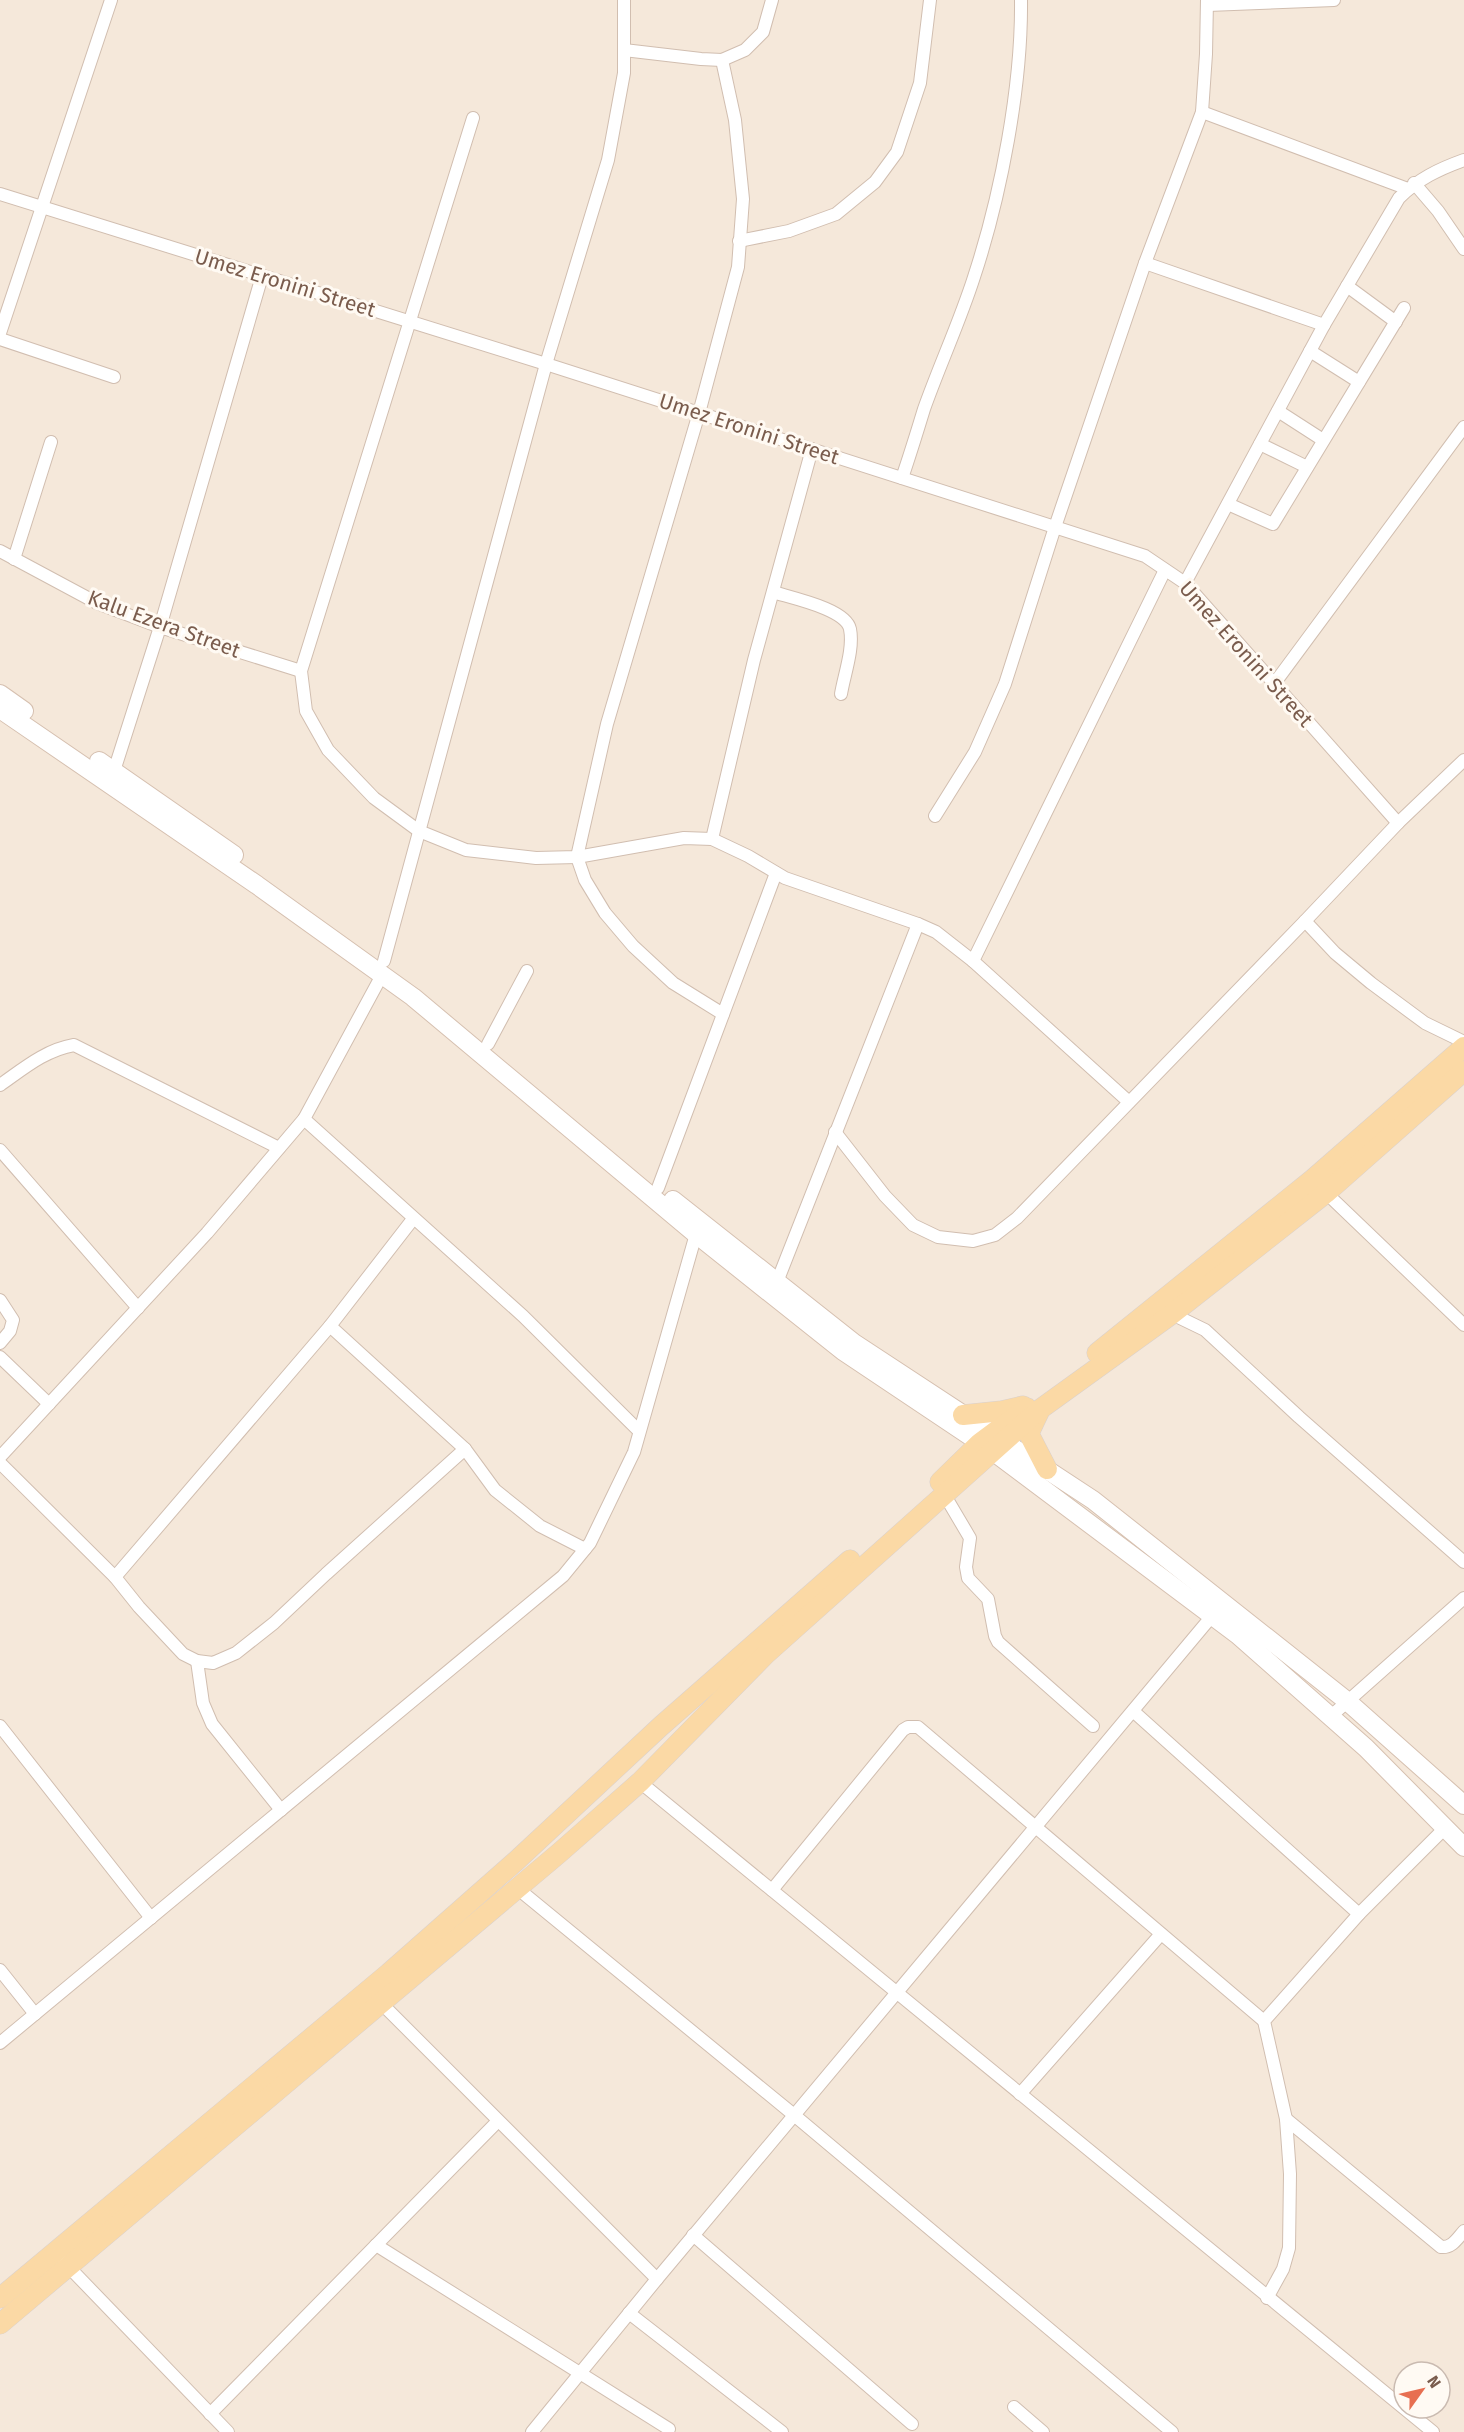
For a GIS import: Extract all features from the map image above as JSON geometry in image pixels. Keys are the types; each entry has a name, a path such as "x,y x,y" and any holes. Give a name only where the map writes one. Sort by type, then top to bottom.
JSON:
{"main road":[{"path":"0,694 114,771 488,1044 658,1188 854,1343 963,1415 992,1443 1238,1635 1366,1748 1464,1847"},
{"path":"0,709 248,879 383,968 456,1033 696,1234 843,1351 992,1443 1047,1469 1093,1500 1347,1701 1464,1805"},
{"path":"963,1415 1037,1406 1172,1314 1319,1186 1464,1047"},
{"path":"0,2298 62,2259 380,2002 661,1726 942,1480 1464,1071"},
{"path":"1037,1406 1030,1436 1047,1469"},
{"path":"0,2324 62,2259 380,1980 478,1908 517,1888 640,1782 766,1654 944,1494 992,1443"}],"street":[{"path":"0,333 44,207 111,0"},
{"path":"0,1457 207,1233 304,1119 383,968 546,364 608,160 624,73 624,0"},
{"path":"624,50 722,60 745,50 763,32 772,0"},
{"path":"740,241 789,231 836,214 875,182 897,152 920,83 930,0"},
{"path":"902,478 925,408 974,277 998,187 1014,92 1021,27 1021,0"},
{"path":"935,816 975,752 1005,684 1055,527 1145,263 1202,112 1208,2 1334,0"},
{"path":"722,60 735,120 742,199 738,267 699,413 607,724 577,857 585,879 605,913 633,946 672,983 723,1014"},
{"path":"1202,112 1411,186 1438,211 1464,249"},
{"path":"473,118 301,671 306,711 328,750 374,798 419,831 466,850 536,858 577,857 684,838 712,839 776,873 832,896 918,924 936,932 973,962 1129,1102"},
{"path":"1185,583 1324,325 1399,198 1411,186 1437,170 1464,160"},
{"name":"Umez Eronini Street","path":"0,194 546,364 1145,556 1185,583 1398,823"},
{"path":"1145,263 1324,325"},
{"path":"114,771 160,627 262,276"},
{"path":"1347,286 1396,322"},
{"path":"1228,504 1273,524 1404,308"},
{"path":"0,339 114,377"},
{"path":"1310,351 1359,382"},
{"path":"1278,411 1323,440"},
{"path":"1274,684 1464,427"},
{"path":"14,559 51,441"},
{"path":"1260,444 1307,467"},
{"path":"712,839 773,592 812,449"},
{"name":"Kalu Ezera Street","path":"0,551 97,603 160,627 301,671"},
{"path":"973,962 1166,570"},
{"path":"773,592 832,611 844,618 850,629 850,645 841,694"},
{"path":"835,1132 885,1196 913,1225 938,1237 973,1241 995,1235 1017,1218 1398,823 1464,760"},
{"path":"658,1188 776,873"},
{"path":"1305,921 1335,953 1371,983 1425,1023 1464,1042"},
{"path":"777,1282 918,924"},
{"path":"488,1044 527,970"},
{"path":"0,1085 42,1056 57,1048 74,1044 279,1148"},
{"path":"304,1119 524,1316 639,1431"},
{"path":"0,1150 138,1308"},
{"path":"1319,1186 1464,1325"},
{"path":"115,1576 330,1326 413,1219"},
{"path":"0,2043 563,1576 585,1549 634,1452 696,1234"},
{"path":"0,1300 13,1320 10,1331 0,1343"},
{"path":"1172,1314 1205,1330 1299,1417 1464,1562"},
{"path":"330,1326 465,1449 495,1490 540,1526 585,1549"},
{"path":"0,1357 49,1404"},
{"path":"0,1463 115,1576 138,1607 183,1654 197,1661 213,1663 236,1653 274,1623 465,1449"},
{"path":"944,1494 970,1538 966,1567 968,1578 991,1605 995,1636 998,1642 1092,1726"},
{"path":"1330,1717 1464,1598"},
{"path":"532,2432 693,2235 1212,1616"},
{"path":"197,1661 203,1703 212,1724 281,1810"},
{"path":"1133,1711 1359,1914"},
{"path":"0,1726 151,1918"},
{"path":"772,1890 908,1727 918,1727 1264,2021 1286,2119 1290,2174 1289,2248 1283,2269 1267,2298"},
{"path":"640,1782 1433,2432"},
{"path":"1264,2021 1359,1914 1445,1828"},
{"path":"517,1888 794,2115 1172,2432"},
{"path":"1020,2094 1161,1934"},
{"path":"0,1970 35,2014"},
{"path":"380,2002 657,2279"},
{"path":"1286,2119 1441,2247 1452,2245 1464,2231"},
{"path":"210,2414 498,2121"},
{"path":"693,2235 912,2424"},
{"path":"375,2245 669,2429"},
{"path":"62,2259 228,2432"},
{"path":"629,2313 782,2432"},
{"path":"1014,2407 1043,2432"}],"shaded area":[{"path":"0,0 1464,0 1464,2432 0,2432"}]}
